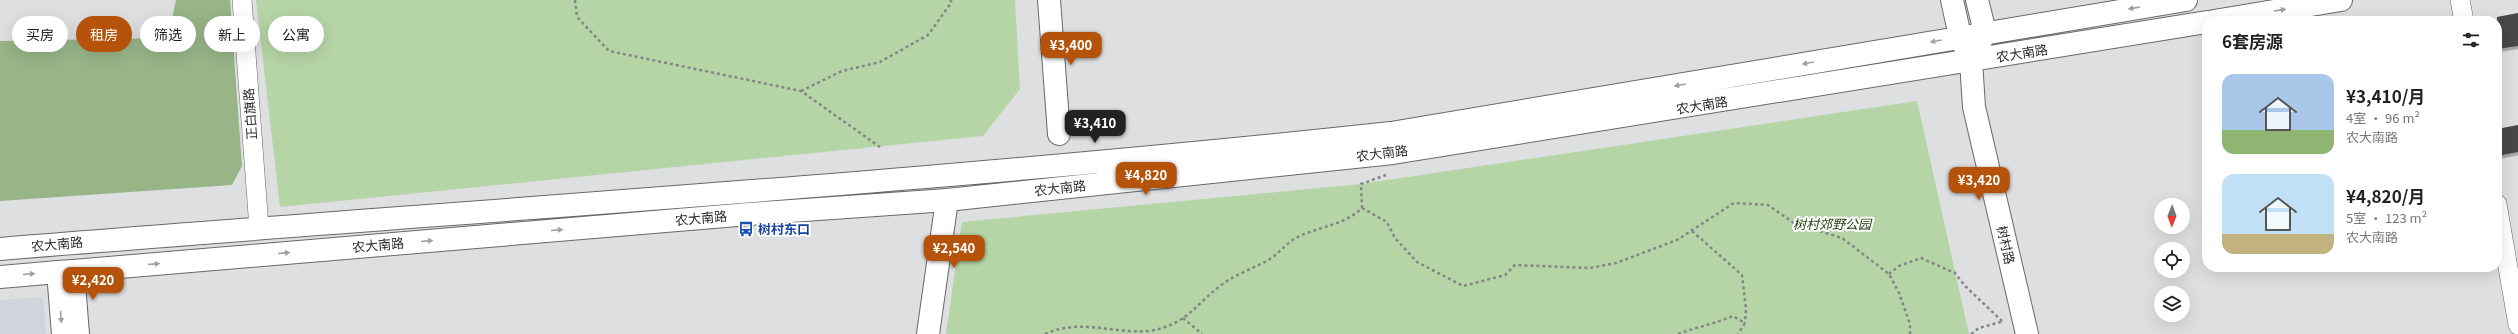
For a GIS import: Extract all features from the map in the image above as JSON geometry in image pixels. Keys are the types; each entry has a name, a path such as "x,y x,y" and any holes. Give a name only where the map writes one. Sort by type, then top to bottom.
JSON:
{"main road":[{"path":"1049,0 1059,134"},
{"name":"树村路","path":"1952,0 1960,36 1971,61 1974,107 2026,328"},
{"path":"1977,0 1985,32"},
{"name":"农大南路","path":"0,249 947,174 1267,147 1391,133 1960,36 2186,0"},
{"path":"2244,16 2341,0"},
{"name":"农大南路","path":"0,277 749,214 947,200 1393,152 1971,61 2202,23"},
{"name":"树村路","path":"1971,61 1985,32"},
{"path":"928,334 947,200"},
{"path":"63,334 66,272"},
{"path":"66,272 78,334"}],"street":[{"name":"正白旗路","path":"242,0 259,228"},
{"path":"2460,0 2463,16"},
{"path":"2502,233 2518,325"}],"path":[{"path":"575,0 577,17 609,51 801,91 880,147"},
{"path":"801,91 842,71 880,62 928,35 951,4 951,0"},
{"path":"1362,208 1361,184 1388,174"},
{"path":"1362,208 1387,222 1395,238 1417,262 1463,286 1504,275 1515,265 1590,268 1616,263 1654,250 1692,231 1734,202 1768,205 1794,223 1842,238 1889,274 1899,293 1910,324 1910,334"},
{"path":"1045,334 1060,327 1088,326 1116,332 1149,331 1170,326 1193,313 1227,281 1272,258 1294,240 1352,217 1362,208"},
{"path":"1692,231 1742,275 1746,309 1745,323 1738,334"},
{"path":"1889,274 1899,266 1921,258 1955,273 1965,286 2002,322"},
{"path":"1678,334 1694,328 1716,324 1733,316 1745,323"},
{"path":"1183,318 1202,334"},
{"path":"1971,334 1979,328 2002,322 2026,328"}],"shaded area":[{"path":"43,297 46,334 0,334 0,300"}],"green space":[{"path":"176,0 230,0 231,16 204,16 204,52 234,52 242,166 232,185 0,201 0,41 12,41 12,52 68,52 68,40 76,40 76,52 132,52 132,39 140,38 140,52 196,52 196,16 173,16"},
{"path":"256,0 1015,0 1020,89 983,136 280,207 260,34 260,16 258,16"},
{"name":"树村郊野公园","path":"1917,101 1969,334 946,334 962,222 1361,184"}],"building":[{"path":"2518,13 2518,46 2502,48 2502,16"},
{"path":"2518,125 2518,152 2502,155 2502,128"}],"place":[{"name":"树村东口","path":"746,229"}]}
